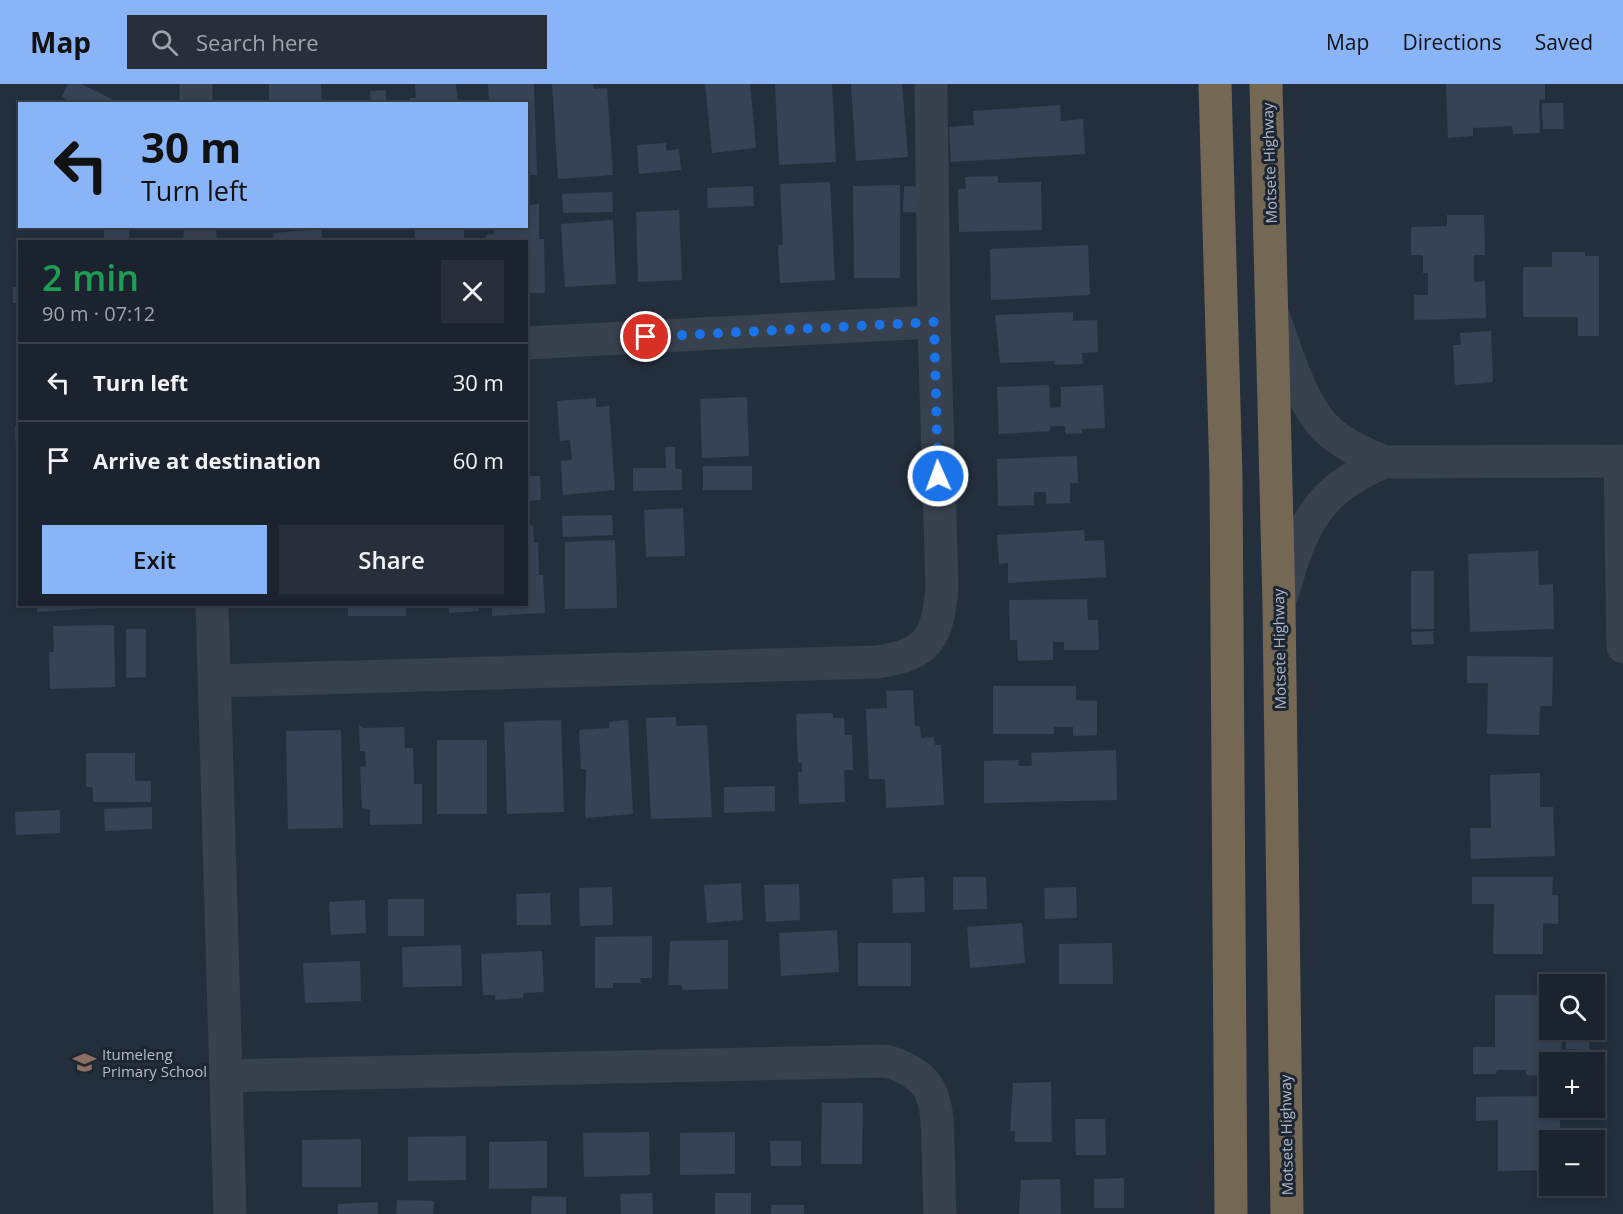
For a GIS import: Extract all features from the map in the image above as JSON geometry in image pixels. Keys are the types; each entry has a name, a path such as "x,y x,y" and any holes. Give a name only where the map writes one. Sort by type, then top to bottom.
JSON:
{"highway":[{"path":"1215,84 1226,477 1231,1214"},
{"name":"Motsete Highway","path":"1266,84 1279,606 1287,1214"}],"street":[{"path":"196,84 196,102"},
{"path":"215,681 865,663 904,658 925,644 939,621 942,586 934,322 931,84"},
{"path":"1273,316 1298,382 1330,432 1351,447 1384,462"},
{"path":"528,343 934,322"},
{"path":"1279,606 1296,546 1323,501 1353,475 1384,462 1622,461 1623,647"},
{"path":"212,606 230,1214"},
{"path":"226,1076 886,1061 907,1068 925,1083 938,1106 940,1214"}],"building":[{"path":"68,84 81,84 112,99 111,102 71,102 62,97"},
{"path":"269,84 321,84 322,102 269,102"},
{"path":"415,84 456,84 458,102 410,102 409,98 416,98"},
{"path":"488,84 534,84 537,175 528,175 528,102 489,102"},
{"path":"552,84 593,84 594,89 607,88 613,175 558,179"},
{"path":"705,84 750,84 756,148 712,153"},
{"path":"775,84 832,84 836,162 779,165"},
{"path":"851,84 902,84 908,157 856,161"},
{"path":"1446,84 1545,84 1545,100 1539,100 1540,133 1513,134 1512,126 1473,128 1473,136 1448,138"},
{"path":"386,90 386,102 371,102 370,91"},
{"path":"1542,103 1563,103 1564,129 1543,129"},
{"path":"1060,105 1061,121 1083,119 1085,154 951,162 949,127 974,125 973,111"},
{"path":"666,143 666,151 679,149 681,170 639,174 637,145"},
{"path":"998,176 998,183 1041,182 1042,230 959,232 958,189 966,189 965,177"},
{"path":"830,182 835,280 780,283 778,245 783,245 780,184"},
{"path":"900,185 900,278 854,278 853,186"},
{"path":"753,186 754,206 708,208 707,188"},
{"path":"904,186 925,187 924,213 903,212"},
{"path":"612,192 613,212 563,213 562,194"},
{"path":"528,201 529,205 539,204 539,239 544,239 545,293 528,293 528,240 486,240 486,235 494,234 494,228 528,228"},
{"path":"679,210 682,280 638,282 636,212"},
{"path":"1447,215 1484,215 1485,255 1474,255 1474,282 1485,281 1486,318 1414,320 1414,295 1428,295 1428,273 1423,273 1423,255 1411,255 1411,227 1447,226"},
{"path":"613,220 616,284 565,287 561,224"},
{"path":"104,228 129,228 129,240 104,240"},
{"path":"415,228 464,228 464,240 415,240"},
{"path":"321,229 322,240 274,240 273,233"},
{"path":"1088,245 1090,295 991,300 990,249"},
{"path":"1552,252 1585,252 1585,256 1599,256 1599,336 1578,336 1578,317 1523,317 1523,267 1552,267"},
{"path":"13,287 18,287 18,303 13,303"},
{"path":"1073,312 1073,321 1097,320 1098,352 1082,353 1083,364 1054,365 1055,361 1000,363 995,315"},
{"path":"1491,331 1493,382 1455,385 1453,345 1461,345 1460,333"},
{"path":"1049,385 1050,408 1061,407 1061,387 1103,385 1105,428 1082,429 1082,433 1065,434 1065,426 1050,426 1050,431 999,434 997,387"},
{"path":"747,397 749,456 702,458 700,399"},
{"path":"596,398 596,407 609,406 615,490 563,495 561,461 572,460 570,440 560,441 557,401"},
{"path":"15,426 18,426 18,454 16,454"},
{"path":"665,447 675,447 675,469 682,469 682,490 633,491 633,468 666,468"},
{"path":"1077,456 1078,483 1070,483 1070,503 1046,504 1046,492 1034,492 1034,505 998,506 997,459"},
{"path":"703,466 752,466 752,490 703,490"},
{"path":"528,476 540,476 541,500 528,501"},
{"path":"683,508 685,556 646,557 644,510"},
{"path":"612,515 613,535 563,537 562,516"},
{"path":"533,525 534,543 538,543 539,575 543,575 545,613 492,616 492,606 528,606 528,526"},
{"path":"1084,530 1085,541 1104,540 1106,577 1008,583 1008,563 999,564 997,535"},
{"path":"615,540 617,608 565,609 565,542"},
{"path":"1538,551 1539,585 1553,584 1554,629 1470,632 1468,554"},
{"path":"1411,571 1434,571 1434,629 1411,629"},
{"path":"1087,599 1088,620 1098,620 1099,650 1064,650 1064,642 1053,642 1053,660 1018,661 1017,640 1010,640 1009,600"},
{"path":"37,606 116,606 116,607 37,612"},
{"path":"348,606 406,606 406,616 348,616"},
{"path":"448,606 479,606 479,611 449,613"},
{"path":"114,625 115,687 50,689 49,652 54,652 53,626"},
{"path":"126,629 146,629 146,677 126,678"},
{"path":"1433,631 1434,644 1412,645 1411,632"},
{"path":"1467,656 1553,657 1552,706 1540,706 1539,735 1487,734 1488,683 1467,683"},
{"path":"993,686 1076,686 1076,700 1097,701 1097,735 1073,736 1073,727 1054,727 1054,734 993,734"},
{"path":"913,690 915,726 920,726 921,738 934,737 935,745 941,745 944,805 886,808 885,779 869,779 866,709 887,708 886,691"},
{"path":"833,713 833,718 844,718 845,735 852,735 853,770 844,770 845,802 799,804 798,772 802,772 802,763 798,763 796,714"},
{"path":"676,717 676,726 707,725 712,817 651,819 646,718"},
{"path":"561,720 564,812 507,814 504,722"},
{"path":"628,720 633,814 585,818 586,769 581,769 579,730 609,728 609,722"},
{"path":"359,725 364,728 404,727 405,748 413,748 414,784 422,784 422,824 370,825 370,810 362,808 360,767 366,766 365,751 360,751"},
{"path":"341,730 343,828 288,829 286,731"},
{"path":"437,740 487,740 487,814 437,814"},
{"path":"1116,750 1117,800 984,803 984,761 1019,760 1018,766 1032,766 1031,753"},
{"path":"86,753 135,753 135,781 151,781 151,802 93,802 93,787 86,787"},
{"path":"1540,773 1540,807 1553,807 1555,856 1471,859 1470,828 1491,828 1490,775"},
{"path":"775,786 775,811 724,813 724,787"},
{"path":"152,807 152,829 105,831 104,809"},
{"path":"60,810 60,833 16,835 15,812"},
{"path":"924,877 925,912 893,913 892,879"},
{"path":"953,877 986,877 987,909 953,910"},
{"path":"1472,877 1553,877 1552,895 1558,895 1558,924 1543,923 1543,954 1493,954 1494,904 1472,904"},
{"path":"741,883 743,920 707,923 704,885"},
{"path":"799,884 800,920 766,922 764,885"},
{"path":"612,887 613,925 580,926 579,888"},
{"path":"1076,887 1077,918 1045,919 1044,888"},
{"path":"550,893 551,925 517,925 516,894"},
{"path":"388,899 424,899 424,936 388,936"},
{"path":"365,900 366,933 331,935 329,902"},
{"path":"1022,923 1025,963 970,968 967,927"},
{"path":"837,930 839,972 781,976 779,933"},
{"path":"652,936 652,978 640,978 641,983 613,983 613,988 595,988 595,937"},
{"path":"728,940 728,989 683,990 681,985 668,985 670,941"},
{"path":"858,943 911,943 911,986 858,986"},
{"path":"1112,943 1113,984 1059,984 1059,944"},
{"path":"461,945 462,986 403,987 402,947"},
{"path":"542,951 544,992 523,993 523,998 495,1000 495,995 483,995 481,954"},
{"path":"360,961 361,1001 305,1003 303,963"},
{"path":"1495,995 1539,995 1539,1040 1562,1040 1561,1052 1539,1052 1539,1076 1526,1075 1526,1070 1497,1070 1496,1074 1473,1074 1473,1047 1495,1047"},
{"path":"1566,1040 1589,1040 1589,1050 1566,1049"},
{"path":"1051,1082 1052,1142 1015,1142 1015,1131 1010,1131 1013,1083"},
{"path":"1539,1096 1539,1118 1560,1118 1560,1130 1539,1130 1539,1170 1498,1171 1498,1120 1476,1121 1476,1097"},
{"path":"822,1103 863,1103 862,1164 821,1164"},
{"path":"1075,1119 1105,1119 1106,1155 1076,1155"},
{"path":"649,1132 650,1175 584,1177 583,1133"},
{"path":"735,1132 735,1174 680,1175 680,1133"},
{"path":"466,1136 466,1180 408,1181 408,1137"},
{"path":"361,1139 361,1187 302,1187 302,1140"},
{"path":"547,1141 547,1188 489,1189 489,1142"},
{"path":"770,1141 801,1141 801,1166 771,1166"},
{"path":"1124,1178 1124,1208 1094,1208 1094,1179"},
{"path":"1060,1179 1061,1214 1019,1214 1021,1180"},
{"path":"652,1193 653,1214 621,1214 620,1194"},
{"path":"715,1193 751,1193 751,1214 715,1214"},
{"path":"532,1196 566,1197 566,1214 531,1214"},
{"path":"397,1200 434,1201 433,1214 396,1214"},
{"path":"378,1202 378,1214 338,1214 338,1204"},
{"path":"771,1205 804,1205 804,1214 771,1214"}],"place":[{"name":"Itumeleng Primary School","path":"84,1063"}],"route":[{"path":"646,337 934,322 938,476"}]}
